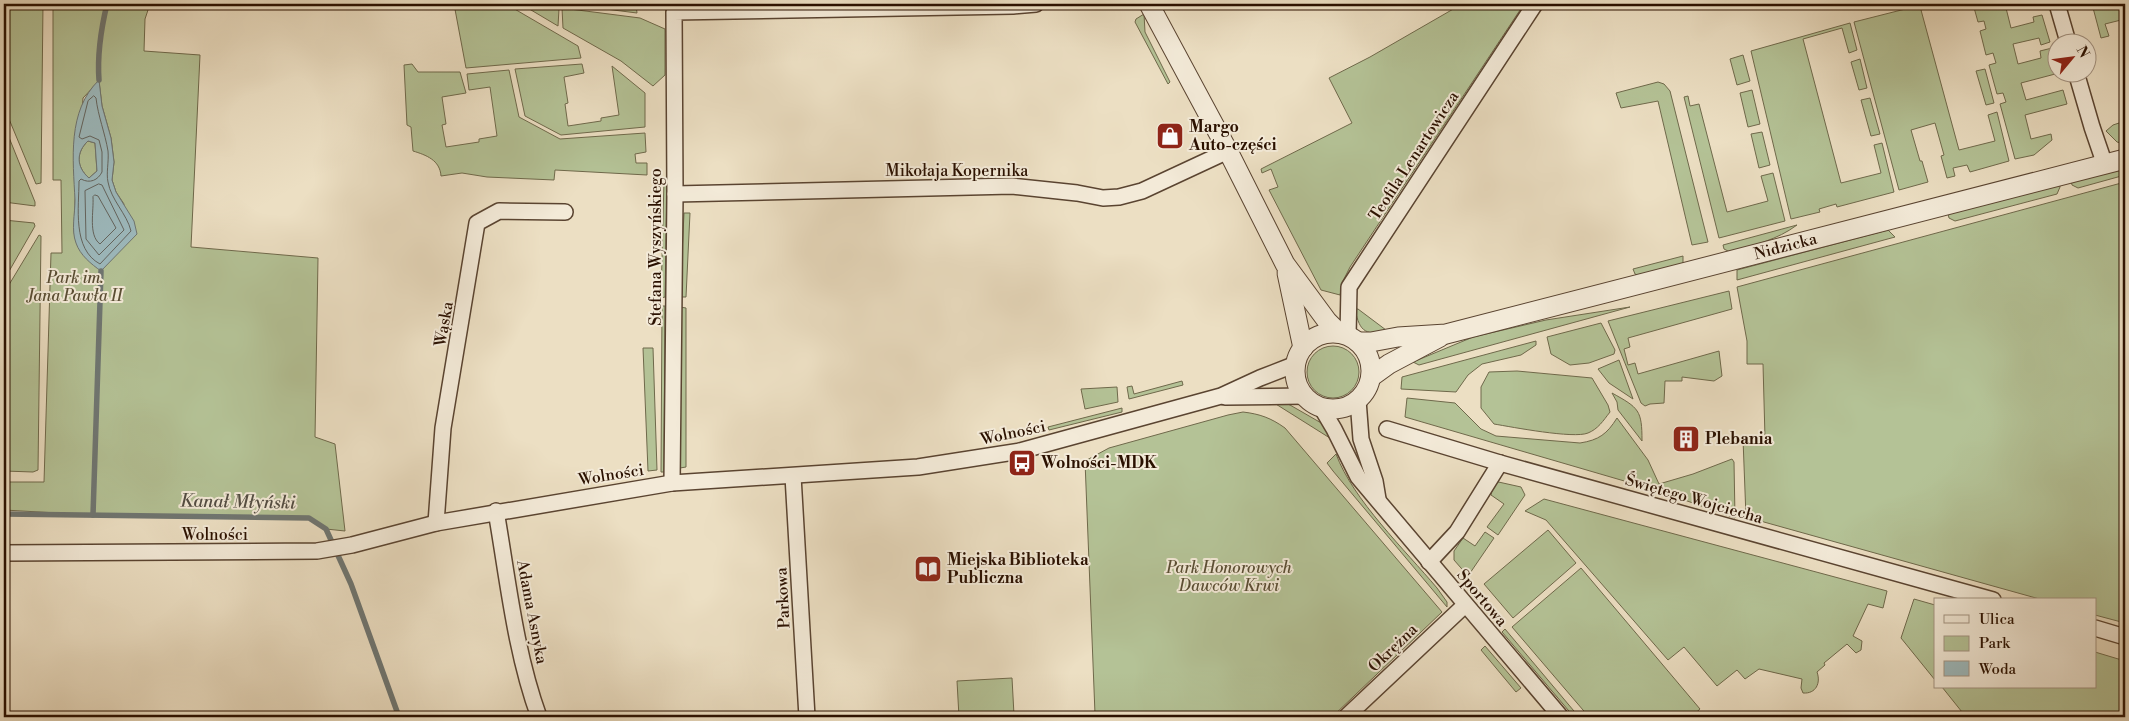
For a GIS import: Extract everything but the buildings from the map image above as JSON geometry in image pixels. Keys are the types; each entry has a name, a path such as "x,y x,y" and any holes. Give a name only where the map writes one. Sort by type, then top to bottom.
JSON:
{"street":[{"name":"Stefana Wyszyńskiego","path":"672,483 675,194 674,12 1036,4"},
{"path":"1149,4 1228,151 1285,264 1327,321 1349,337 1370,358 1371,377 1369,386 1358,400 1340,408 1321,407 1304,396 1297,381 1299,356 1285,264"},
{"name":"Teofila Lenartowicza","path":"1349,337 1349,287 1535,4"},
{"path":"2057,4 2065,32"},
{"path":"2079,82 2105,165"},
{"name":"Mikołaja Kopernika","path":"675,194 1012,186 1077,193 1103,198 1118,197 1142,191 1228,151"},
{"name":"Nidzicka","path":"1446,334 2125,159"},
{"name":"Wąska","path":"436,523 444,428 477,222 499,211 565,212"},
{"path":"1221,396 1260,378 1299,356 1320,335 1349,337 1371,342 1398,337 1446,334"},
{"path":"1371,377 1390,364 1446,334"},
{"path":"1221,396 1304,396"},
{"name":"Wolności","path":"5,553 317,551 352,545 436,523 496,511 672,483 918,468 1020,451 1221,396"},
{"path":"1358,400 1361,439 1375,481 1379,500"},
{"name":"Sportowa","path":"1321,407 1334,428 1358,477 1379,500 1464,605 1561,717"},
{"name":"Świętego Wojciecha","path":"1387,429 1500,463 1986,598"},
{"path":"1429,562 1457,532 1500,463"},
{"name":"Parkowa","path":"793,476 807,717"},
{"name":"Adama Asnyka","path":"496,511 515,626 531,696 539,717"},
{"name":"Okrężna","path":"1346,717 1464,605"},
{"path":"2096,628 2125,637"}],"green space":[{"path":"4,4 43,4 41,183 36,184 4,107"},
{"name":"Park im. Jana Pawła II","path":"53,4 150,4 145,19 144,51 200,55 191,247 318,258 315,437 335,444 345,531 326,529 309,518 93,515 4,510 4,482 44,482 51,253 62,253 61,180 53,180","holes":["99,81 102,106 111,138 114,162 112,180 116,192 124,204 111,259 101,271 74,233 83,98"]},
{"path":"454,4 506,4 578,46 581,58 466,68"},
{"path":"566,4 636,4 637,13"},
{"path":"1462,4 1524,4 1350,267 1343,281 1340,295 1321,290 1269,190 1278,187 1271,169 1262,173 1261,169 1352,123 1329,78 1370,57"},
{"path":"1925,4 1942,4 1921,10 1959,150 1995,141 1988,115 1997,112 2009,161 1970,172 1967,165 1953,168 1955,176 1947,178 1941,156 1944,155 1935,123 1911,130 1928,182 1899,190 1854,22"},
{"path":"1973,4 2005,4 2011,28 2034,22 2033,17 2042,15 2047,32 2046,43 2041,45 2039,38 2013,44 2018,64 2041,58 2040,51 2046,50 2046,76 2021,83 2026,100 2063,90 2067,104 2025,115 2031,139 2051,134 2052,140 2034,155 2015,159 2000,104 2006,102 2003,93 1997,94 1989,65 1996,63 1993,53 1986,55 1980,31 1986,29 1984,21 1978,22"},
{"path":"2092,4 2125,4 2125,19 2105,24 2109,36 2101,38"},
{"path":"557,6 559,9 558,26 526,7"},
{"path":"562,8 640,18 665,29 665,75 653,86 621,61 563,28"},
{"path":"1144,14 1145,32 1170,82 1168,84 1135,22 1136,19"},
{"path":"1850,23 1857,50 1849,53 1842,28 1803,39 1841,183 1881,173 1874,145 1882,143 1894,192 1837,207 1836,204 1819,209 1820,212 1791,219 1751,51"},
{"path":"1743,55 1750,81 1737,85 1730,59"},
{"path":"1860,59 1867,88 1859,90 1851,62"},
{"path":"412,64 418,72 460,72 466,93 442,97 446,124 442,125 446,147 479,142 479,139 497,136 490,87 469,90 467,74 509,70 519,117 560,139 645,133 646,152 635,154 636,163 647,163 647,175 555,170 554,180 487,177 462,173 441,176 438,166 432,159 413,151 411,127 407,125 404,65"},
{"path":"582,64 584,73 564,77 568,103 565,104 568,126 601,121 601,118 619,115 612,66 645,93 645,127 561,135 525,116 515,69"},
{"path":"1985,69 1994,103 1986,105 1976,71"},
{"path":"1658,82 1664,84 1670,91 1708,242 1692,245 1658,101 1621,108 1616,93"},
{"path":"1752,90 1760,124 1748,127 1740,93"},
{"path":"1688,96 1690,106 1699,104 1727,212 1768,201 1761,176 1773,173 1785,221 1719,238 1684,97"},
{"path":"1870,98 1880,134 1871,136 1861,100"},
{"path":"2125,121 2125,144 2117,142 2106,131 2113,125"},
{"path":"4,125 35,202 35,206 4,202"},
{"path":"1762,132 1770,165 1759,168 1751,134"},
{"path":"88,141 95,143 97,171 89,178 82,169 79,159 81,150"},
{"path":"2125,167 2125,175 2078,188 2072,185 2071,181"},
{"path":"664,180 667,184 665,297 661,298"},
{"path":"2125,182 2125,623 2096,615 2096,598 2036,598 1746,517 1743,439 1765,438 1763,364 1747,364 1747,341 1737,287"},
{"path":"2060,185 2057,194 1955,221 1949,218 1948,214"},
{"path":"684,213 690,213 686,297 680,297"},
{"path":"4,220 34,223 35,226 4,280"},
{"path":"1797,225 1781,235 1756,244 1730,252 1724,249 1723,245"},
{"path":"1888,230 1895,237 1737,280 1737,270"},
{"path":"39,235 41,236 38,470 33,472 4,471 4,293"},
{"path":"1683,256 1683,264 1639,276 1635,274 1633,269"},
{"path":"1729,291 1732,309 1628,338 1630,347 1624,349 1628,365 1635,363 1638,374 1719,351 1722,376 1714,381 1682,377 1682,381 1665,381 1664,403 1645,406 1641,403 1608,321"},
{"path":"662,306 665,306 664,472 661,472"},
{"path":"680,307 686,308 686,467 680,468"},
{"path":"1630,307 1419,365 1413,362 1473,337 1546,320"},
{"path":"1355,309 1358,309 1390,333 1365,331 1359,323"},
{"path":"1601,323 1615,350 1614,354 1589,363 1570,365 1551,354 1547,337"},
{"path":"1536,341 1536,345 1521,355 1482,364 1468,375 1456,392 1401,389 1402,377"},
{"path":"1328,346 1338,346 1352,353 1359,367 1359,377 1352,391 1338,398 1328,398 1318,394 1311,387 1307,377 1307,367 1311,357 1318,350"},
{"path":"643,348 653,348 657,470 648,471"},
{"path":"1619,360 1633,399 1609,383 1598,369"},
{"path":"1517,371 1592,378 1608,405 1610,412 1595,429 1581,434 1570,435 1542,432 1494,424 1481,408 1481,387 1489,372"},
{"path":"1182,381 1183,385 1129,399 1127,387 1132,386 1134,394"},
{"path":"1117,387 1118,402 1085,409 1081,389"},
{"path":"1612,393 1628,402 1637,411 1640,416 1642,441 1618,410 1617,402"},
{"path":"1407,398 1455,403 1481,429 1496,436 1580,443 1602,435 1617,418 1648,460 1659,484 1693,474 1732,459 1734,462 1735,518 1662,492 1405,417"},
{"path":"1271,401 1279,401 1290,405 1323,424 1333,440"},
{"path":"1122,408 1122,412 1049,430 1048,427"},
{"name":"Park Honorowych Dawców Krwi","path":"1243,412 1265,417 1285,428 1442,612 1332,717 959,717 957,681 1012,678 1014,715 1095,714 1085,461 1109,448"},
{"path":"1336,454 1354,489 1367,507 1437,588 1447,602 1447,607 1327,463"},
{"path":"1494,481 1521,487 1525,495 1498,535 1487,527 1504,504 1491,495"},
{"path":"1544,499 1887,591 1883,608 1868,604 1853,636 1862,641 1861,650 1856,653 1847,644 1824,663 1825,665 1817,672 1818,684 1811,692 1803,693 1801,688 1802,679 1759,669 1745,679 1737,670 1717,686 1684,647 1668,660 1546,520 1525,511"},
{"path":"1548,530 1576,563 1513,618 1484,584"},
{"path":"1485,532 1494,538 1468,576 1454,560 1454,551 1463,538 1475,546"},
{"path":"1581,568 1700,709 1691,717 1589,717 1512,627"},
{"path":"1914,599 1934,605 1934,679 1901,638"},
{"path":"1505,629 1579,717 1574,717 1502,632"},
{"path":"1485,646 1521,688 1516,692 1481,650"},
{"path":"2096,652 2125,661 2125,717 1966,717 1943,688 2096,688"}],"water":[{"path":"99,80 102,106 111,138 114,162 112,180 116,192 134,221 137,234 101,271 80,251 74,233 74,136 81,106","holes":["88,141 95,143 97,171 89,178 82,169 79,159 84,145"]}],"waterway":[{"path":"99,80 100,41 107,4"},
{"path":"93,515 101,271"},
{"name":"Kanał Młyński","path":"4,514 309,518 326,529 351,584 399,717"}],"place":[{"name":"Margo Auto-części","path":"1170,136"},
{"name":"Plebania","path":"1686,439"},
{"name":"Wolności-MDK","path":"1022,463"},
{"name":"Miejska Biblioteka Publiczna","path":"928,569"}]}
